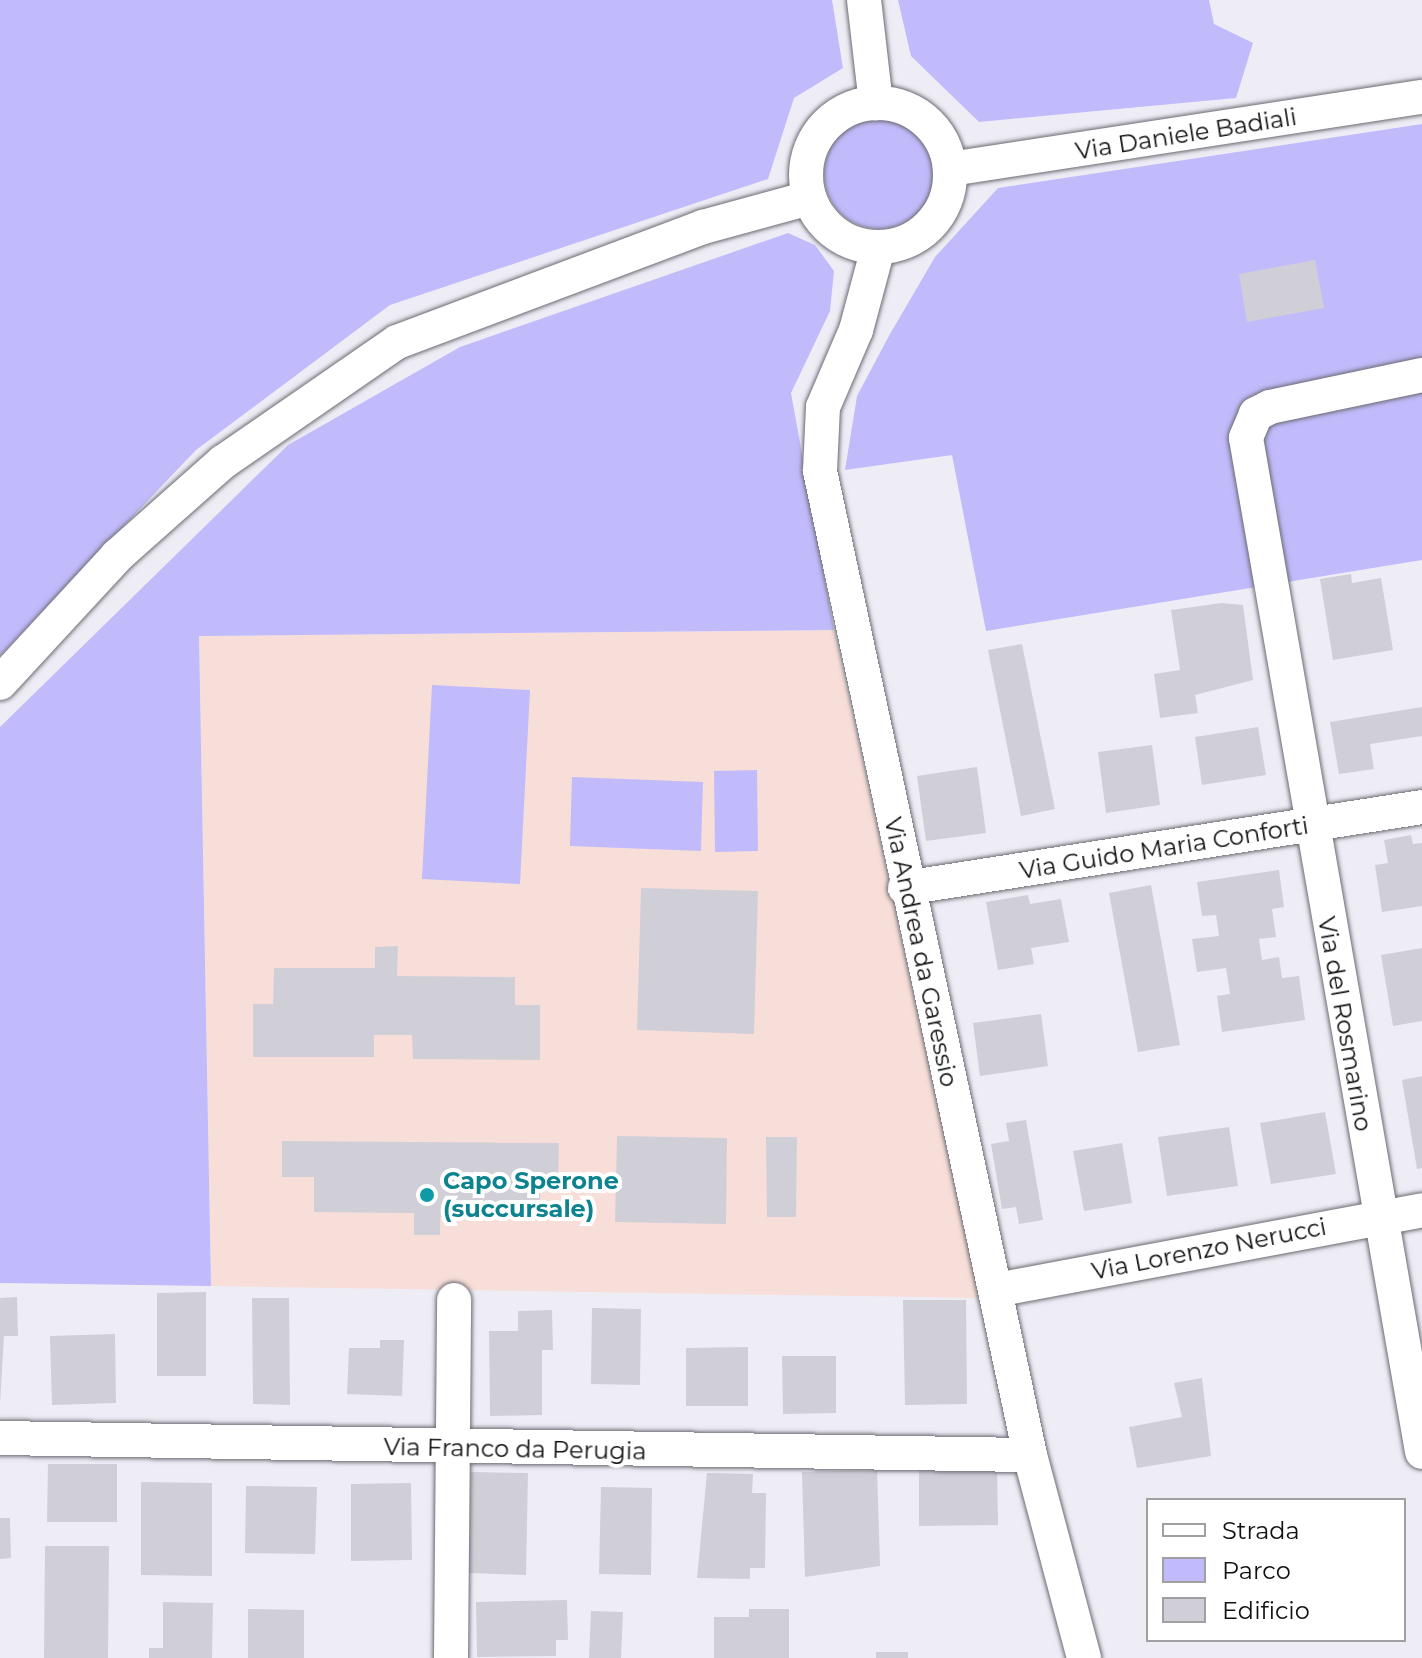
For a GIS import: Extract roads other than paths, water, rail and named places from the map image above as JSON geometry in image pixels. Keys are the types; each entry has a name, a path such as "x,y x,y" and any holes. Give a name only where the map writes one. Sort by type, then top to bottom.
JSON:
{"street":[{"path":"864,0 876,103"},
{"name":"Via Daniele Badiali","path":"950,169 1422,97"},
{"path":"876,103 908,111 934,130 950,169 944,204 923,232 878,248 836,234 809,198 809,154 819,134 834,118 876,103"},
{"path":"0,683 117,556 223,462 397,342 703,227 809,198"},
{"name":"Via Andrea da Garessio","path":"878,248 856,330 823,407 820,471 905,888 1030,1455 1084,1658"},
{"name":"Via del Rosmarino","path":"1422,375 1270,407 1249,425 1271,596 1377,1217 1422,1452"},
{"name":"Via Guido Maria Conforti","path":"905,888 1422,807"},
{"name":"Via Lorenzo Nerucci","path":"996,1290 1422,1210"},
{"path":"451,1658 454,1300"},
{"name":"Via Franco da Perugia","path":"0,1438 455,1449 1030,1455"}],"place":[{"name":"Capo Sperone (succursale)","path":"427,1195"}]}
